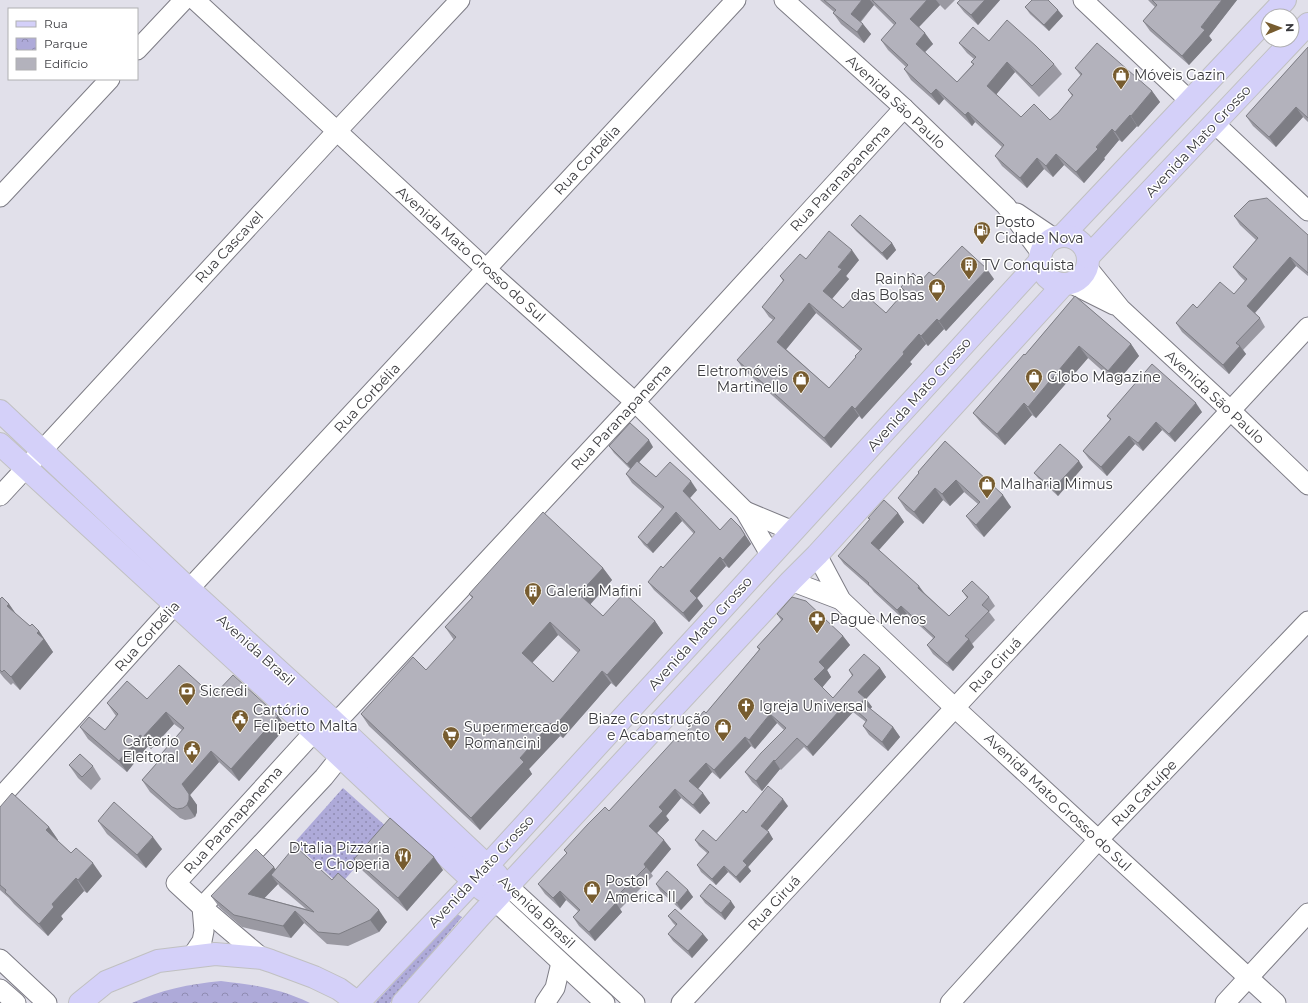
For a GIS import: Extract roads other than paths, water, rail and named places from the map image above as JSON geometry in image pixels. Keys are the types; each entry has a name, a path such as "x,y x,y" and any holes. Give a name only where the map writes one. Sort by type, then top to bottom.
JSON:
{"main road":[{"path":"1278,8 1286,0"},
{"name":"Avenida Mato Grosso","path":"1087,262 1214,123 1308,24"},
{"name":"Avenida Mato Grosso","path":"80,1003 106,982 158,961 216,954 262,958 314,977 339,989 358,1003 480,873 771,556 1050,247 1260,27"},
{"path":"403,1003 501,893 791,581 817,555 1067,283 1081,276 1087,262 1086,251 1080,241 1074,238 1050,247 1042,268 1050,279 1057,282 1067,283"},
{"name":"Avenida Brasil","path":"0,411 41,450 181,597 314,732 340,757 480,873"},
{"name":"Avenida Brasil","path":"0,444 26,468 181,597 335,722 501,893"}],"street":[{"path":"138,49 184,0"},
{"name":"Avenida Mato Grosso do Sul","path":"195,0 486,269 635,402 745,511"},
{"name":"Rua Cascavel","path":"0,496 41,450 460,0"},
{"name":"Rua Corbélia","path":"0,798 181,597 736,0"},
{"name":"Avenida São Paulo","path":"784,0 904,108 1050,247"},
{"path":"1083,0 1190,101"},
{"path":"0,197 109,80"},
{"name":"Rua Paranapanema","path":"335,722 635,402 904,108"},
{"path":"1214,123 1308,211"},
{"name":"Avenida São Paulo","path":"1087,262 1121,309 1308,485"},
{"name":"Avenida São Paulo","path":"1067,283 1121,309"},
{"name":"Rua Giruá","path":"681,1003 1308,327"},
{"path":"745,511 793,531"},
{"path":"745,511 771,556"},
{"path":"817,555 841,600"},
{"path":"791,581 841,600"},
{"name":"Avenida Mato Grosso do Sul","path":"841,600 955,708 1276,1003"},
{"name":"Rua Catuípe","path":"950,1003 1099,840 1308,621"},
{"name":"Rua Paranapanema","path":"262,958 176,883 314,732"},
{"path":"192,956 202,941 204,923 202,907 324,777 340,757"},
{"name":"Avenida Brasil","path":"501,893 561,963 605,1003"},
{"name":"Avenida Brasil","path":"501,893 635,1003"},
{"path":"1226,1003 1308,914"},
{"path":"0,959 47,1003"},
{"path":"546,1003 555,988 561,963"},
{"path":"0,989 16,1003"}],"place":[{"name":"Móveis Gazin","path":"1121,90"},
{"name":"Posto Cidade Nova","path":"982,245"},
{"name":"TV Conquista","path":"969,280"},
{"name":"Rainha das Bolsas","path":"937,302"},
{"name":"Globo Magazine","path":"1034,392"},
{"name":"Eletromóveis Martinello","path":"801,394"},
{"name":"Malharia Mimus","path":"987,499"},
{"name":"Galeria Mafini","path":"533,606"},
{"name":"Pague Menos","path":"817,634"},
{"name":"Sicredi","path":"187,706"},
{"name":"Igreja Universal","path":"746,721"},
{"name":"Cartório Felipetto Malta","path":"240,733"},
{"name":"Biaze Construção e Acabamento","path":"723,742"},
{"name":"Supermercado Romancini","path":"451,750"},
{"name":"Cartorio Eleitoral","path":"192,764"},
{"name":"D'talia Pizzaria e Choperia","path":"403,871"},
{"name":"Postol America II","path":"592,904"}]}
